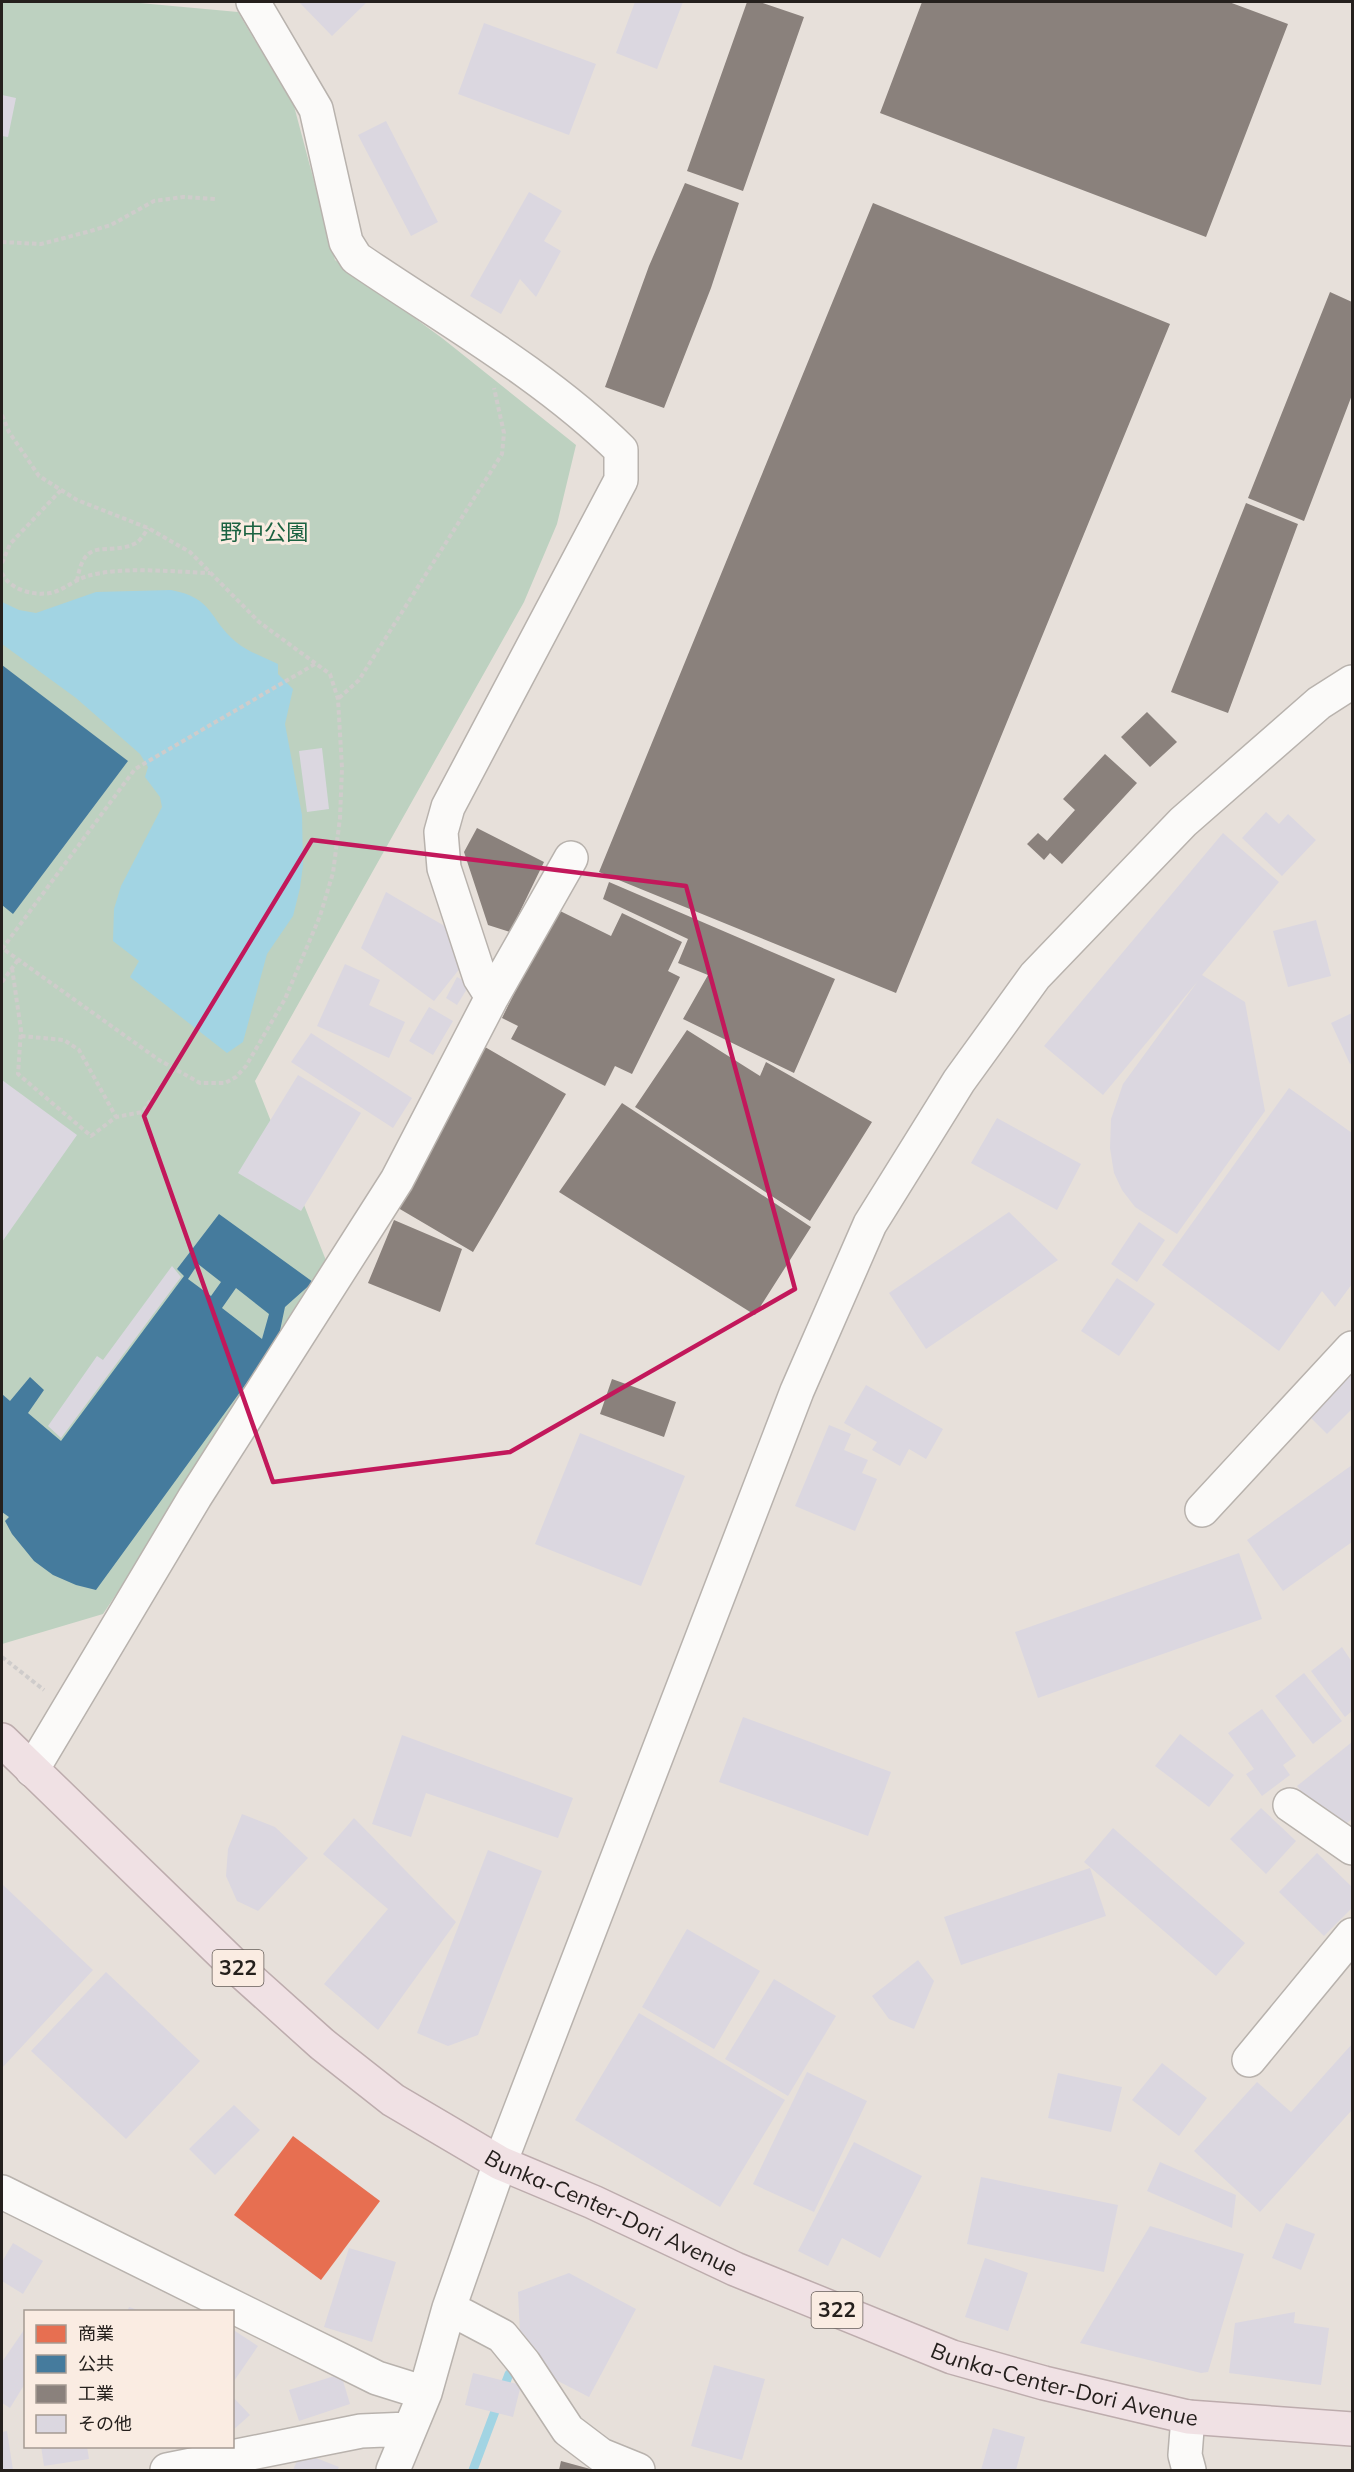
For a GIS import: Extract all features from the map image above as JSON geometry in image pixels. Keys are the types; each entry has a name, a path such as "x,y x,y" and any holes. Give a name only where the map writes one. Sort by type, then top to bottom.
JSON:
{"highway":[{"name":"Bunka-Center-Dori Avenue","path":"2,1740 234,1964 322,2044 393,2100 500,2163 600,2205 735,2269 952,2357 1044,2383 1188,2417 1353,2430"}],"street":[{"path":"253,2 316,110 346,242 356,258 543,384 598,428 621,450 621,480 448,807 441,832 444,868 480,978 492,997"},
{"path":"393,2470 425,2393 449,2308 500,2163 797,1391 870,1224 958,1081 1035,976 1183,822 1319,703 1353,682"},
{"path":"32,1770 195,1497 397,1180 492,997 571,858"},
{"path":"1202,1510 1353,1348"},
{"path":"1290,1805 1353,1848"},
{"path":"1249,2060 1353,1935"},
{"path":"2,2192 377,2378 425,2393"},
{"path":"449,2308 502,2336 524,2363 568,2430 601,2455 638,2470"},
{"path":"1188,2417 1185,2455 1189,2470"},
{"path":"167,2470 361,2431 409,2429"}],"path":[{"path":"2,242 41,244 87,232 111,225 154,201 183,197 216,199"},
{"path":"338,699 359,680 502,454 504,433 487,346"},
{"path":"2,415 9,432 39,476 76,500 148,528 190,552 259,622 330,674 338,699 342,768 340,818 333,873 320,916 293,981 246,1066 236,1077 225,1083 200,1083 174,1068 2,948 135,769 315,664"},
{"path":"2,563 10,544 61,490"},
{"path":"77,581 84,557 101,548 122,547 138,542 148,528"},
{"path":"2,573 6,581 18,589 51,593 88,576 123,572 210,573"},
{"path":"2,982 18,960"},
{"path":"12,968 21,1036 18,1074 91,1136 116,1117 142,1112 174,1068"},
{"path":"21,1036 64,1040 79,1050 116,1117"},
{"path":"2,1657 50,1695"}],"highlighted area":[{"path":"312,840 686,886 795,1289 510,1452 273,1482 144,1116"}],"green space":[{"name":"野中公園","path":"2,2 129,2 238,12 294,106 335,260 442,338 576,445 557,524 524,602 255,1081 327,1263 219,1440 103,1614 2,1644"}],"water":[{"path":"171,590 195,598 209,610 227,633 241,646 278,664 278,674 293,689 285,724 302,815 303,865 300,888 293,916 267,954 243,1042 227,1053 130,977 139,961 113,941 114,909 121,886 162,807 160,797 145,777 148,767 140,754 76,698 2,644 2,602 19,610 36,613 96,592"}],"building: 商業":[{"path":"293,2136 380,2201 321,2280 234,2215"}],"building: 公共":[{"path":"2,665 128,761 13,914 2,905"},
{"path":"219,1214 313,1282 285,1307 278,1340 96,1590 76,1585 53,1575 34,1561 12,1534 5,1521 9,1517 2,1512 2,1394 10,1401 30,1377 44,1390 28,1413 61,1441 184,1276 177,1269","holes":["198,1264 221,1282 211,1296 188,1279","236,1288 269,1314 262,1339 222,1308"]}],"building: 工業":[{"path":"747,2 760,2 804,17 743,191 687,171"},
{"path":"922,2 1229,2 1288,24 1206,237 880,113"},
{"path":"685,183 739,203 711,288 664,408 605,387 649,266"},
{"path":"873,203 1170,324 896,993 599,872"},
{"path":"1330,292 1352,302 1352,395 1304,521 1248,498"},
{"path":"1246,503 1298,524 1228,713 1171,692"},
{"path":"1147,712 1177,742 1150,767 1121,737"},
{"path":"1105,754 1137,783 1062,864 1050,853 1044,860 1027,844 1038,833 1047,841 1075,810 1063,799"},
{"path":"477,828 544,862 510,932 488,925 464,852"},
{"path":"609,882 835,979 794,1073 683,1019 708,975 678,963 688,939 603,899"},
{"path":"556,909 611,936 622,913 682,942 668,971 680,977 632,1074 615,1066 605,1086 511,1039 518,1026 502,1018"},
{"path":"687,1030 760,1076 766,1062 872,1122 810,1221 635,1107"},
{"path":"485,1047 566,1094 473,1252 393,1205"},
{"path":"622,1103 811,1227 755,1315 559,1192"},
{"path":"394,1220 462,1249 440,1312 368,1283"},
{"path":"612,1379 676,1402 664,1437 600,1414"},
{"path":"561,2461 594,2470 559,2470"}],"building: その他":[{"path":"299,2 367,2 332,36"},
{"path":"635,2 683,2 657,69 616,53"},
{"path":"484,23 596,64 569,135 458,94"},
{"path":"2,95 16,98 8,137 2,136"},
{"path":"386,121 438,222 411,236 358,135"},
{"path":"529,192 562,211 544,241 561,251 536,297 520,279 501,314 470,296"},
{"path":"322,748 329,809 307,812 299,751"},
{"path":"1266,812 1279,824 1288,814 1316,840 1282,876 1242,838"},
{"path":"1223,833 1279,882 1202,975 1245,1002 1265,1111 1177,1234 1135,1207 1122,1190 1114,1173 1110,1148 1111,1119 1123,1084 1198,981 1103,1095 1044,1046"},
{"path":"386,892 448,928 461,967 434,1001 361,948"},
{"path":"1316,920 1331,976 1288,987 1273,931"},
{"path":"345,964 380,980 369,1005 405,1022 389,1058 317,1026"},
{"path":"457,977 470,984 457,1005 446,998"},
{"path":"429,1007 453,1021 433,1055 409,1041"},
{"path":"1352,1013 1352,1063 1350,1064 1331,1023"},
{"path":"311,1033 412,1098 393,1128 291,1062"},
{"path":"298,1075 361,1113 301,1211 238,1173"},
{"path":"2,1080 77,1135 2,1242"},
{"path":"1289,1088 1352,1133 1352,1284 1335,1307 1322,1291 1279,1351 1162,1265"},
{"path":"997,1118 1081,1164 1057,1210 971,1163"},
{"path":"1009,1212 1058,1260 926,1349 889,1293"},
{"path":"1139,1222 1165,1240 1137,1282 1111,1264"},
{"path":"172,1266 181,1277 61,1438 48,1426 97,1356 103,1360"},
{"path":"1117,1278 1155,1304 1119,1356 1081,1331"},
{"path":"1352,1359 1352,1409 1327,1434 1303,1410"},
{"path":"866,1385 943,1429 926,1459 909,1449 900,1466 872,1450 877,1442 844,1423"},
{"path":"829,1425 851,1434 844,1450 868,1460 862,1473 877,1479 855,1531 795,1506"},
{"path":"580,1433 685,1476 641,1586 535,1544"},
{"path":"1352,1465 1352,1542 1283,1591 1247,1540"},
{"path":"1239,1553 1262,1619 1038,1698 1015,1632"},
{"path":"1342,1647 1352,1662 1352,1711 1345,1717 1311,1671"},
{"path":"1304,1673 1342,1721 1313,1744 1275,1696"},
{"path":"1262,1709 1296,1756 1283,1765 1290,1775 1262,1796 1246,1774 1254,1769 1228,1733"},
{"path":"743,1717 891,1772 868,1836 719,1782"},
{"path":"1180,1734 1234,1775 1209,1807 1155,1766"},
{"path":"402,1735 573,1798 558,1838 426,1793 411,1837 372,1824"},
{"path":"1352,1742 1352,1819 1334,1833 1297,1786"},
{"path":"1261,1808 1296,1841 1266,1874 1230,1839"},
{"path":"242,1814 275,1827 308,1858 258,1911 237,1901 226,1876 228,1849"},
{"path":"354,1818 456,1922 378,2030 324,1984 388,1909 323,1854"},
{"path":"1113,1828 1245,1943 1216,1976 1084,1862"},
{"path":"488,1850 542,1871 478,2035 448,2046 417,2033"},
{"path":"1317,1853 1352,1887 1352,1908 1324,1936 1279,1892"},
{"path":"1090,1868 1106,1916 961,1965 944,1917"},
{"path":"2,1884 93,1970 2,2068"},
{"path":"687,1929 760,1971 714,2049 642,2007"},
{"path":"918,1960 934,1981 914,2029 889,2019 872,1996"},
{"path":"106,1972 200,2061 126,2139 31,2051"},
{"path":"774,1979 836,2016 788,2096 725,2059"},
{"path":"639,2013 785,2100 720,2207 575,2120"},
{"path":"1352,2044 1352,2110 1260,2212 1194,2151 1257,2082 1291,2112"},
{"path":"1162,2063 1207,2098 1179,2136 1132,2100"},
{"path":"807,2072 867,2101 814,2212 753,2184"},
{"path":"1058,2073 1122,2087 1111,2132 1048,2118"},
{"path":"234,2105 260,2130 215,2175 189,2149"},
{"path":"854,2142 922,2176 880,2258 842,2238 828,2266 798,2251"},
{"path":"1160,2162 1236,2195 1232,2228 1147,2191"},
{"path":"981,2177 1118,2205 1104,2272 967,2244"},
{"path":"1286,2223 1315,2234 1301,2270 1272,2258"},
{"path":"1150,2226 1244,2254 1208,2372 1201,2373 1080,2343"},
{"path":"13,2243 43,2261 23,2294 2,2281 2,2262"},
{"path":"349,2248 396,2262 372,2342 324,2327"},
{"path":"985,2258 1028,2273 1008,2331 965,2317"},
{"path":"569,2273 636,2309 589,2397 556,2380 520,2334 518,2292"},
{"path":"1295,2312 1294,2323 1329,2328 1321,2385 1229,2373 1235,2323"},
{"path":"24,2330 24,2385 10,2408 2,2403 2,2362"},
{"path":"234,2330 258,2346 234,2381"},
{"path":"714,2365 765,2379 742,2460 691,2446"},
{"path":"473,2373 521,2385 513,2417 465,2405"},
{"path":"341,2374 350,2404 299,2421 289,2390"},
{"path":"234,2398 250,2415 234,2429"},
{"path":"993,2428 1025,2437 1016,2470 981,2470"},
{"path":"7,2431 13,2470 2,2470 2,2432"},
{"path":"41,2448 87,2448 89,2459 44,2466"},
{"path":"301,2452 339,2467 337,2470 293,2470"}],"waterway":[{"path":"473,2470 509,2374"}]}
